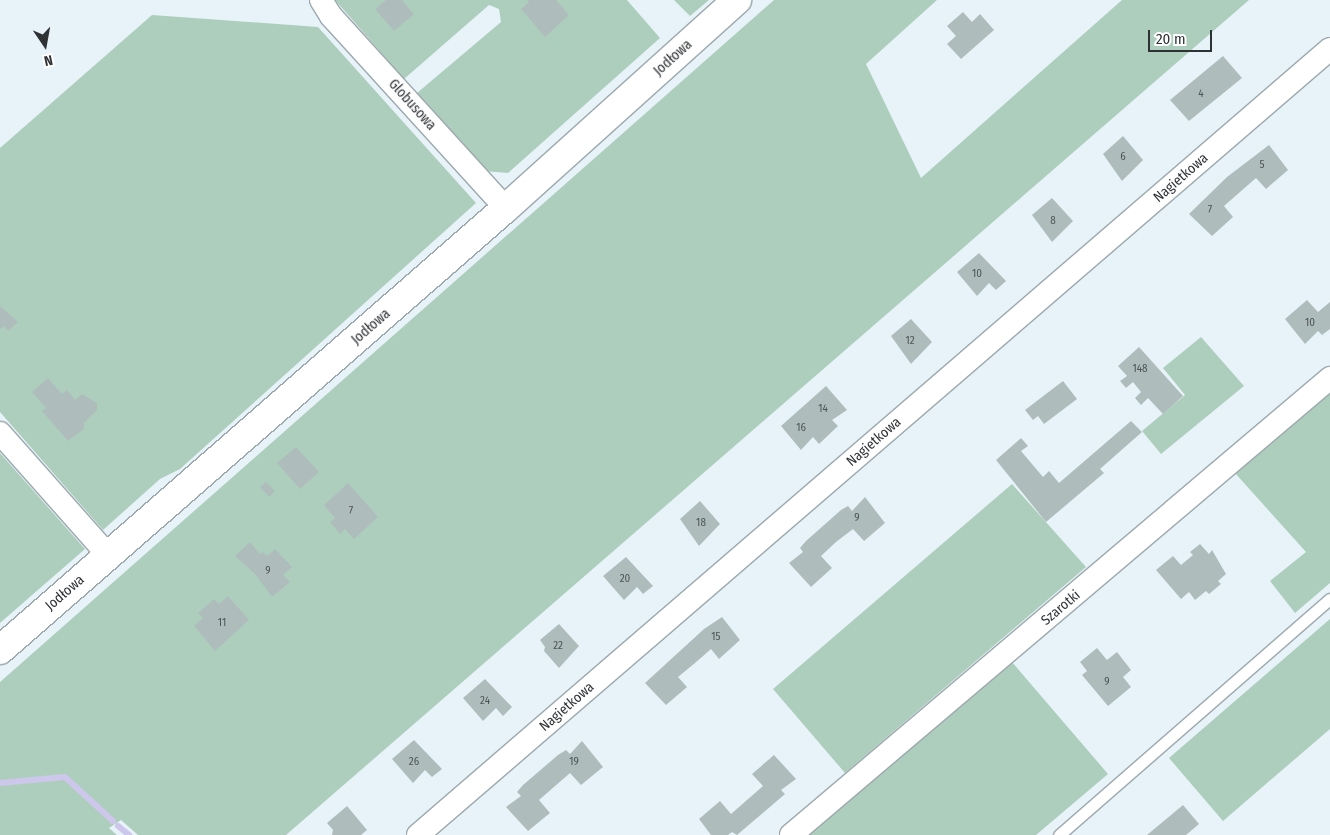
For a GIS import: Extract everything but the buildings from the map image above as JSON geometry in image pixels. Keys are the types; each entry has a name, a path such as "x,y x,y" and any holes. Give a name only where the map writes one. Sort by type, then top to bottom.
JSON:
{"street":[{"name":"Globusowa","path":"321,0 331,16 506,208"},
{"name":"Jodłowa","path":"0,650 506,208 737,0"},
{"name":"Nagietkowa","path":"418,835 1330,49"},
{"name":"Szarotki","path":"791,835 1330,378"},
{"path":"0,433 108,555"}],"lane":[{"path":"1059,835 1330,599"}],"green space":[{"path":"335,0 627,0 660,38 508,173 484,171 417,93 501,22 499,9 489,5 404,79"},
{"path":"674,0 709,0 690,16"},
{"path":"774,0 937,0 866,64 921,178 1122,0 1249,0 286,835 138,835 121,820 109,828 117,835 0,835 0,682"},
{"path":"152,15 318,27 476,203 180,469 160,479 103,530 0,412 0,148"},
{"path":"1201,337 1244,386 1161,454 1142,431 1185,395 1163,368"},
{"path":"1330,389 1330,583 1295,613 1270,581 1306,552 1235,473"},
{"path":"0,453 85,549 0,623"},
{"path":"1012,484 1086,567 845,773 773,689"},
{"path":"1330,619 1330,729 1223,821 1169,758"},
{"path":"1012,662 1108,774 1036,835 809,835"}],"waterway":[{"path":"0,783 65,777 113,821"},
{"path":"118,826 129,835"}]}
